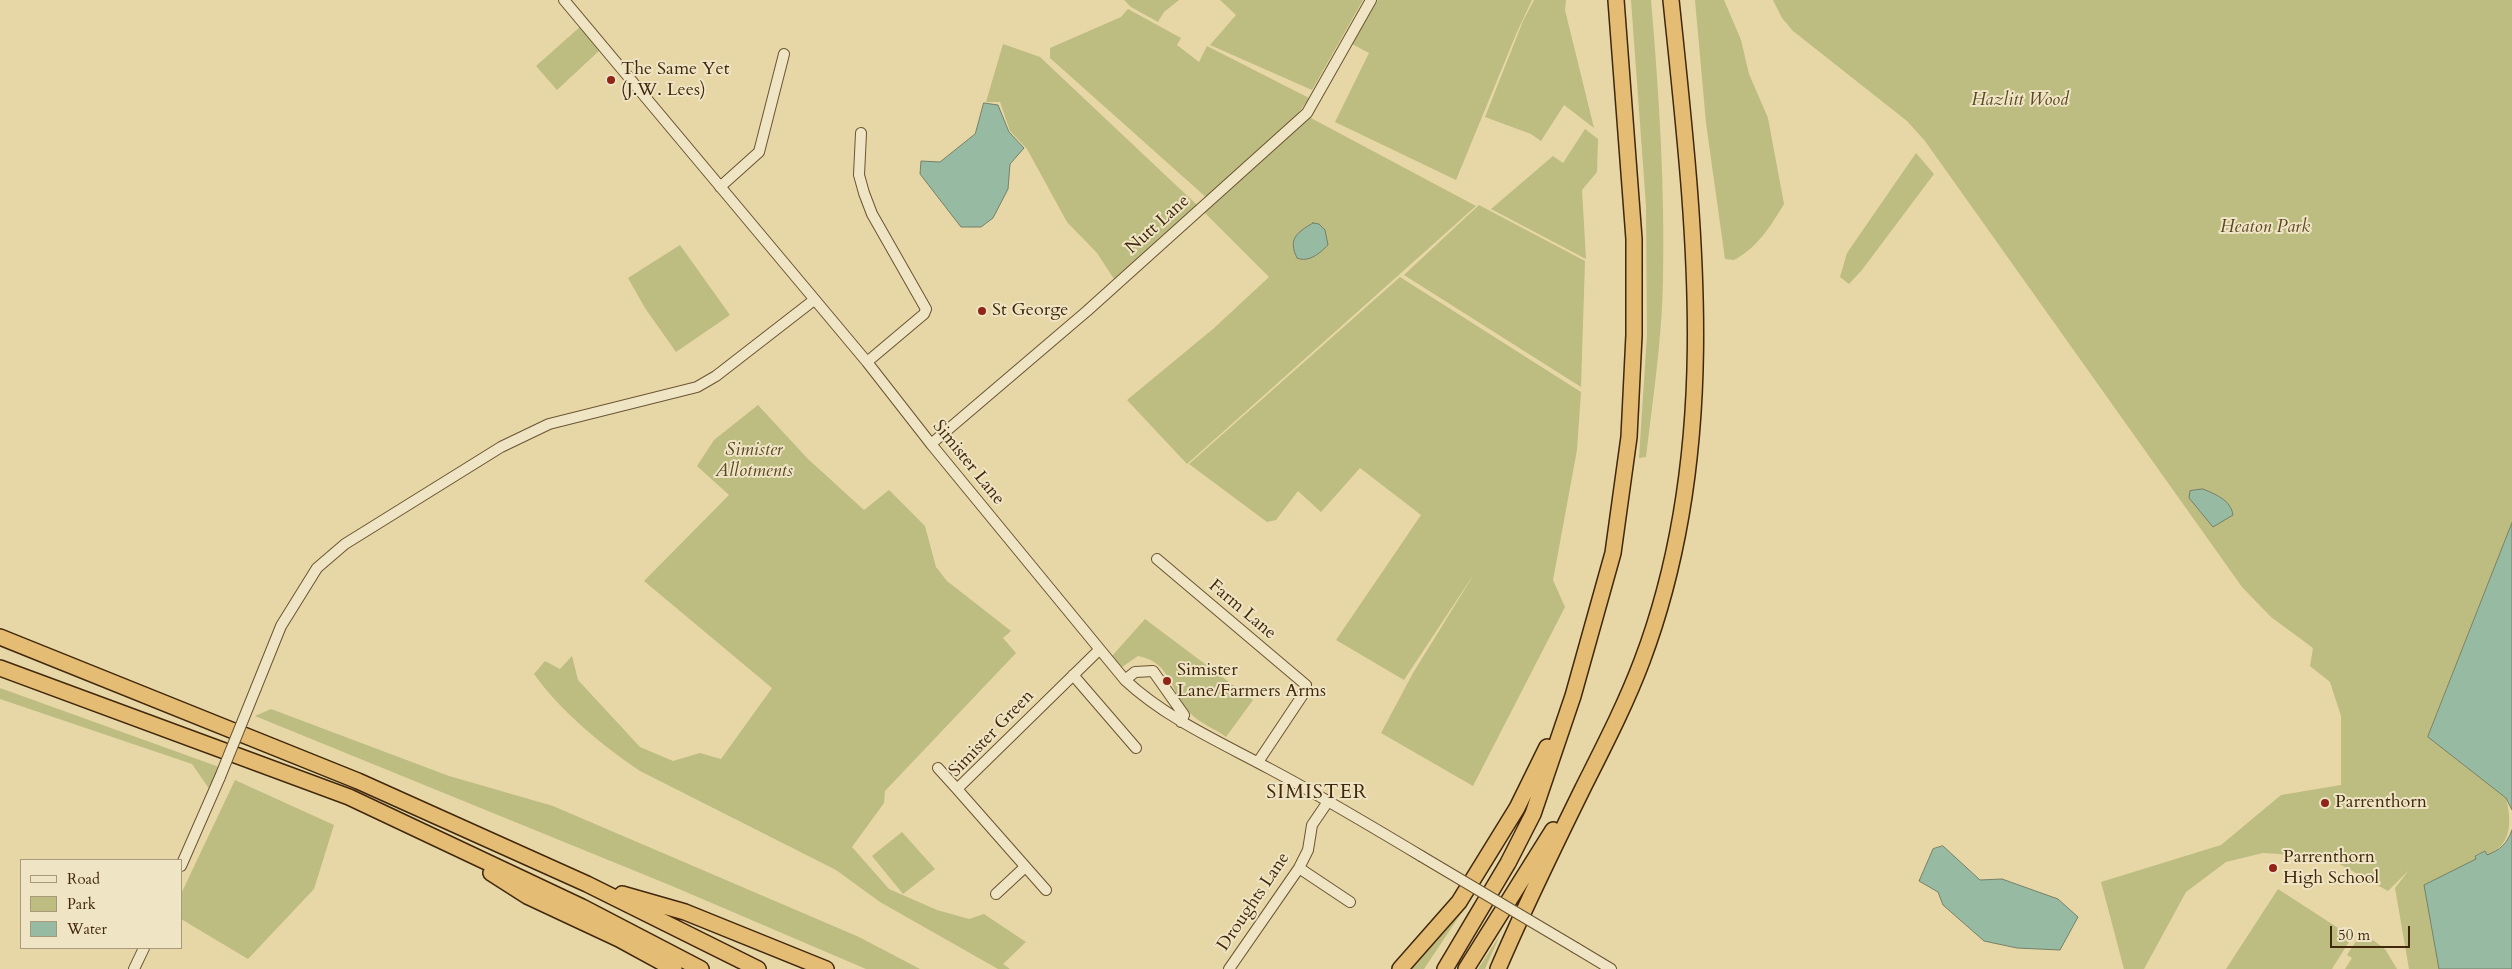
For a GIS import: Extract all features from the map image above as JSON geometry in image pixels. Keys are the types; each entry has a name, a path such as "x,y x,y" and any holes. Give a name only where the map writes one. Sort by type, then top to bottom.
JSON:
{"highway":[{"path":"1445,969 1508,863 1533,814 1573,696 1613,553 1629,437 1634,335 1634,239 1616,0"},
{"path":"1500,969 1514,931 1598,759 1642,662 1660,606 1684,496 1695,399 1697,290 1689,168 1671,0"},
{"path":"0,637 358,781 587,884 758,969"},
{"path":"0,668 349,797 582,907 701,969"},
{"path":"1400,969 1459,902 1484,863 1517,808 1573,696"},
{"path":"1466,969 1598,759"},
{"path":"442,841 527,896 619,939 674,969"},
{"path":"587,884 685,912 826,969"},
{"path":"1396,969 1418,949"}],"street":[{"name":"Simister Lane","path":"564,0 867,362 931,444 1099,650 1125,680 1147,701 1181,722 1329,800 1611,969"},
{"name":"Nutt Lane","path":"931,444 1087,310 1307,113 1370,0"},
{"path":"720,187 759,152 784,54"},
{"path":"861,133 859,175 864,193 872,214 926,309 924,314 867,362"},
{"path":"182,864 220,777 281,626 317,568 345,544 501,446 549,424 697,387 716,376 814,300"},
{"name":"Farm Lane","path":"1157,558 1306,685 1302,696 1258,762"},
{"name":"Simister Green","path":"1046,890 1024,868 957,789 1099,650"},
{"path":"1125,680 1135,672 1153,672 1184,714 1181,722"},
{"path":"1073,675 1136,748"},
{"path":"938,768 957,789"},
{"name":"Droughts Lane","path":"1228,969 1299,868 1308,850 1312,825 1329,800"},
{"path":"996,894 1024,868"},
{"path":"1299,868 1350,902"},
{"path":"134,969 144,949"}],"green space":[{"path":"1124,0 1179,0 1164,12 1158,22 1131,7"},
{"path":"1220,0 1363,0 1312,90 1210,45 1236,15"},
{"path":"1378,0 1532,0 1456,180 1335,122 1369,53 1352,44"},
{"path":"1534,0 1566,0 1565,10 1594,128 1564,105 1541,141 1531,134 1485,117 1523,21"},
{"path":"1631,0 1651,0 1659,105 1663,210 1663,280 1659,346 1646,457 1639,458 1647,335 1646,206"},
{"path":"1695,0 1724,0 1741,40 1749,74 1768,118 1784,204 1769,228 1756,243 1734,260 1725,259 1706,123"},
{"name":"Heaton Park","path":"1773,0 2512,0 2512,523 2428,737 2506,798 2509,824 2506,839 2495,851 2487,855 2485,851 2475,855 2477,859 2424,885 2439,969 2409,969 2395,888 2409,870 2388,891 2327,857 2263,853 2226,862 2186,892 2144,969 2124,969 2101,882 2221,845 2281,795 2341,785 2341,716 2330,682 2310,666 2313,648 2271,617 2242,587 1925,141 1907,121 1793,31 1782,18"},
{"path":"1128,9 1181,38 1177,45 1199,62 1207,46 1309,98 1295,118 1208,199 1050,58 1050,48 1121,17"},
{"path":"581,26 600,50 557,90 536,66"},
{"path":"1003,44 1040,57 1197,205 1114,279 1097,253 1067,222 1027,149 1010,131 1000,102 986,102"},
{"path":"1309,117 1476,206 1187,464 1127,400 1213,329 1269,277 1204,212"},
{"path":"1585,129 1598,139 1597,172 1582,190 1586,259 1491,209 1553,156 1563,163"},
{"path":"1916,153 1934,174 1862,270 1849,284 1840,277 1847,253"},
{"path":"1479,205 1585,261 1581,387 1404,275"},
{"path":"680,245 730,315 676,352 645,308 628,278"},
{"path":"1400,277 1581,392 1577,450 1553,580 1565,607 1473,786 1381,733 1413,673 1476,571 1404,680 1336,640 1421,515 1360,468 1321,512 1298,491 1276,520 1267,522 1189,464"},
{"name":"Simister Allotments","path":"758,405 808,459 864,510 889,490 925,526 936,567 947,581 1011,631 1003,638 1016,653 885,791 884,803 852,847 889,889 937,910 969,919 984,914 1026,942 1003,964 1010,969 998,969 880,902 836,870 640,771 569,715 534,674 545,661 560,669 572,656 578,680 640,747 673,761 700,753 721,759 772,688 644,581 729,495 697,466 714,440"},
{"path":"1145,619 1253,700 1226,737 1191,714 1158,665 1138,656 1122,667 1112,656"},
{"path":"0,688 222,768 210,790 192,764 0,699"},
{"path":"271,709 449,776 553,806 859,937 920,969 866,969 672,886 255,716"},
{"path":"235,780 334,825 314,889 248,959 182,920 182,892"},
{"path":"902,832 935,869 903,894 872,856"},
{"path":"2278,889 2352,937 2332,969 2226,969"},
{"path":"1469,896 1472,897 1424,969 1411,969"},
{"path":"2362,932 2385,949 2397,969 2345,969 2352,958 2347,955"},
{"path":"1500,935 1485,969 1478,969"}],"water":[{"path":"984,103 998,105 1009,132 1024,148 1010,164 1008,189 993,218 981,227 961,227 920,174 921,161 940,162 975,134"},
{"path":"1313,223 1319,224 1325,230 1328,245 1310,258 1297,258 1293,246 1295,237"},
{"path":"2203,489 2217,495 2226,502 2233,515 2213,527 2189,498 2190,491"},
{"path":"2512,523 2512,810 2506,798 2428,737"},
{"path":"2512,830 2512,969 2439,969 2424,885 2476,859 2475,856 2485,851 2487,855 2496,851 2505,843"},
{"path":"1943,846 1980,880 2002,879 2058,899 2078,917 2060,950 2017,948 1984,941 1943,905 1938,892 1919,881 1933,849"}],"place":[{"name":"The Same Yet (J.W. Lees)","path":"611,80"},
{"name":"St George","path":"982,311"},
{"name":"Simister Lane/Farmers Arms","path":"1167,681"},
{"name":"Parrenthorn","path":"2325,803"},
{"name":"Parrenthorn High School","path":"2273,868"}],"district":[{"name":"SIMISTER","path":"1317,793"}],"park label":[{"name":"Hazlitt Wood","path":"2020,101"}]}
